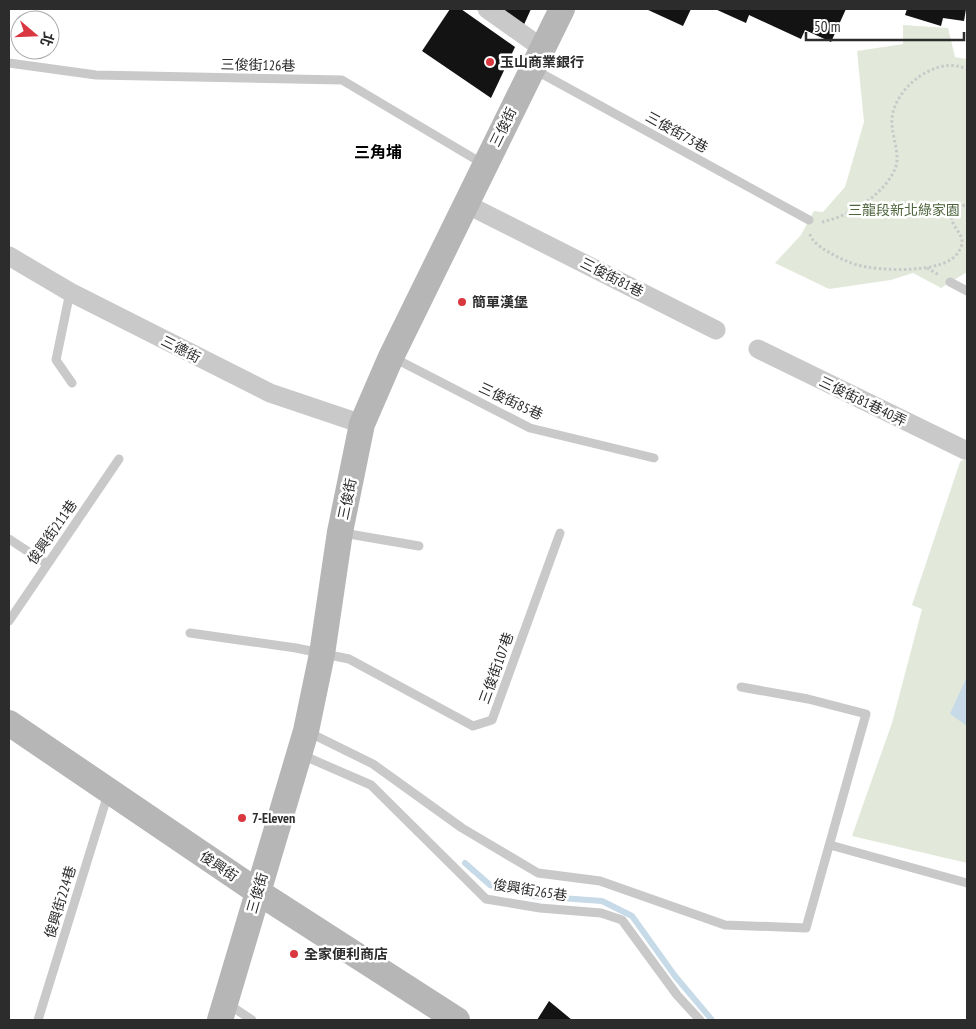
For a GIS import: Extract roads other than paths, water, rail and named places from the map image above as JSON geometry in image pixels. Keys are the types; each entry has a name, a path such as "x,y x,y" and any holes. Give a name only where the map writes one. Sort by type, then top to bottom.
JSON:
{"street":[{"path":"487,9 537,58"},
{"name":"三俊街","path":"223,1012 303,742 322,654 340,532 362,424 392,357 562,9"},
{"name":"三俊街81巷","path":"466,204 716,330"},
{"name":"三德街","path":"9,256 70,292 270,393 362,424"},
{"name":"三俊街81巷40弄","path":"758,349 966,449"},
{"name":"俊興街","path":"9,723 258,892 458,1020"}],"lane":[{"name":"三俊街73巷","path":"537,58 812,222"},
{"name":"三俊街126巷","path":"9,63 96,75 342,80 485,165"},
{"path":"950,282 967,291"},
{"path":"70,292 56,360 72,383"},
{"name":"三俊街85巷","path":"392,357 530,428 654,458"},
{"name":"俊興街211巷","path":"9,622 46,564 119,459"},
{"path":"340,532 419,546"},
{"name":"三俊街107巷","path":"322,654 349,659 473,726 492,720 560,533"},
{"path":"9,539 46,564"},
{"path":"190,633 322,654"},
{"path":"303,742 373,764 462,828 538,873 600,881 725,925 806,928 866,714 808,699 741,686"},
{"name":"俊興街265巷","path":"303,742 371,784 486,899 540,908 601,913 622,920 678,995 700,1020"},
{"name":"俊興街224巷","path":"38,1020 108,791"},
{"path":"830,845 967,883"},
{"path":"223,1012 252,1020"}],"water":[{"path":"967,676 967,726 950,714"}],"waterway":[{"path":"465,863 490,885 533,896 602,901 632,916 675,976 712,1020"}],"place":[{"name":"玉山商業銀行","path":"490,62"},
{"name":"簡單漢堡","path":"462,302"},
{"name":"7-Eleven","path":"242,818"},
{"name":"全家便利商店","path":"294,954"}],"district":[{"name":"三角埔","path":"378,152"}],"park label":[{"name":"三龍段新北綠家園","path":"904,210"}]}
